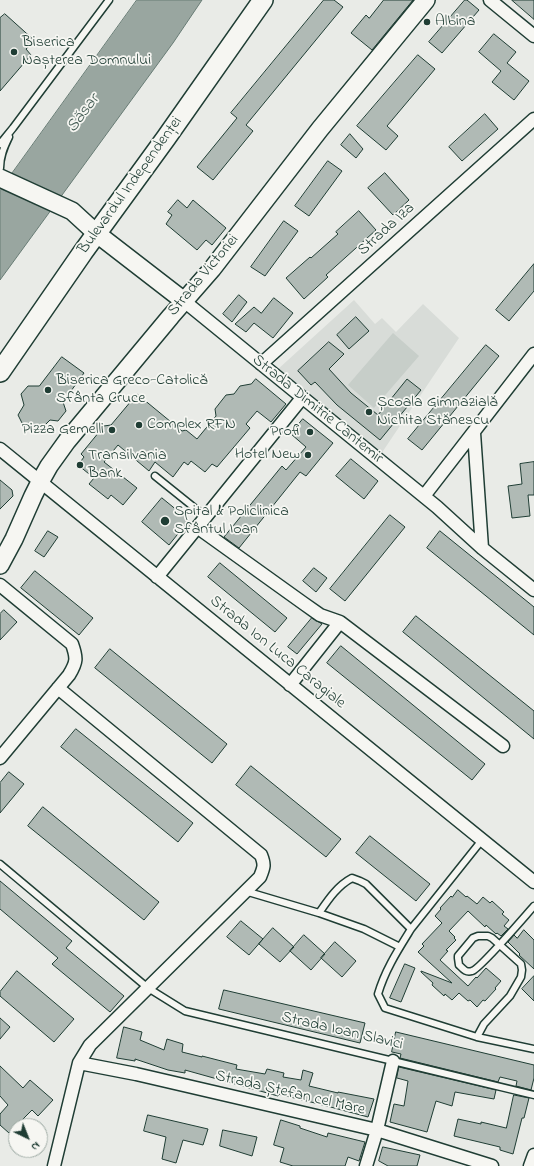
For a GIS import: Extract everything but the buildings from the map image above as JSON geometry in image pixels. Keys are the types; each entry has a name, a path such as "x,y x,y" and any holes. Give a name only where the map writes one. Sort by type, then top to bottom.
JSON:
{"main road":[{"name":"Bulevardul Independenței","path":"0,372 96,233 166,138 263,0"}],"street":[{"name":"Strada Victoriei","path":"0,565 14,539 40,482 49,466 67,441 212,269 320,129 426,0"},
{"path":"490,0 534,36"},
{"name":"Strada Iza","path":"261,364 534,119"},
{"name":"Strada Dimitrie Cantemir","path":"0,174 72,211 96,233 184,302 424,496 482,548 534,590"},
{"path":"424,496 534,354"},
{"path":"157,577 302,398"},
{"path":"474,433 482,548"},
{"name":"Strada Ion Luca Caragiale","path":"0,449 534,882"},
{"path":"197,527 320,615 340,622 503,746"},
{"path":"0,585 72,644 76,655 75,666 69,675 0,758"},
{"path":"290,685 340,622"},
{"path":"54,1166 79,1063 90,1045 260,877 264,868 264,861 261,855 58,688"},
{"path":"366,1166 394,1060"},
{"name":"Strada Ștefan cel Mare","path":"79,1063 136,1074 376,1130 492,1166"},
{"path":"530,1166 534,1155"}],"lane":[{"path":"0,144 14,128 109,0"},
{"path":"0,174 0,162 3,150 14,128"},
{"path":"155,476 206,517"},
{"path":"482,840 412,929 394,956 382,981 378,994 385,1008 477,1037 534,1049"},
{"name":"Strada Ioan Slavici","path":"0,864 148,988 185,1011 394,1060 534,1095"},
{"path":"319,913 337,890 345,882 352,878 366,884 412,929"},
{"path":"245,891 319,913 364,929 400,947"},
{"path":"477,1037 484,1024 510,996 521,977 521,964 499,944 492,938 488,936 478,936 473,938 460,953 458,965 465,971 474,970 499,944 534,906"}],"shaded area":[{"name":"Școala Gimnazială Nichita Stănescu","path":"354,300 375,324 382,318 396,332 423,304 459,338 381,454 277,370"},
{"path":"393,333 419,356 374,408 348,385"}],"water":[{"name":"Săsar","path":"137,0 202,0 173,43 0,280 0,190"}],"place":[{"name":"Albina","path":"427,22"},
{"name":"Biserica Nașterea Domnului","path":"14,52"},
{"name":"Biserica Greco-Catolică Sfânta Cruce","path":"48,390"},
{"name":"Școala Gimnazială Nichita Stănescu","path":"369,412"},
{"name":"Complex RFN","path":"139,425"},
{"name":"Pizza Gemelli","path":"112,430"},
{"name":"Profi","path":"310,432"},
{"name":"Hotel New","path":"308,455"},
{"name":"Transilvania Bank","path":"80,465"},
{"name":"Spital & Policlinica Sfântul Ioan","path":"165,521"}]}
